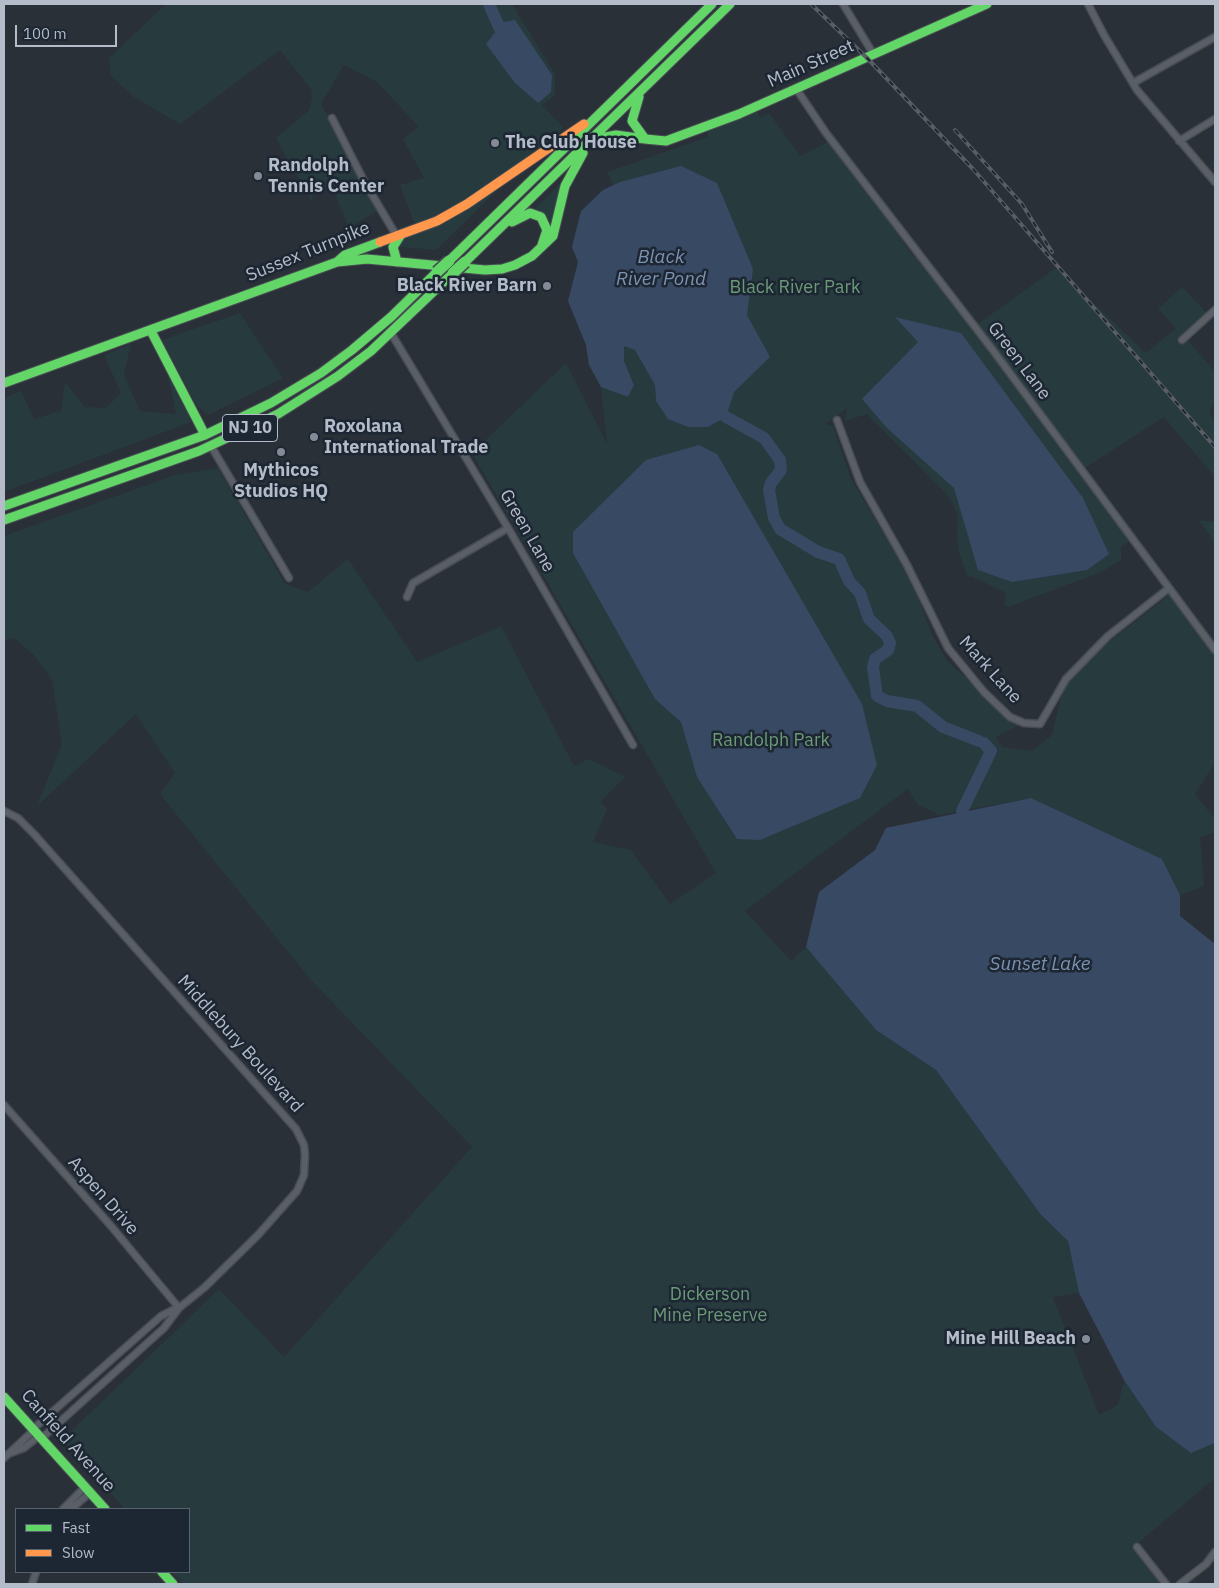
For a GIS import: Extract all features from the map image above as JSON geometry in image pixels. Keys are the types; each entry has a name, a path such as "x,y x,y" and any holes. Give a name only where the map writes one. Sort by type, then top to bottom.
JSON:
{"main road":[{"name":"NJ 10","path":"4,506 205,435 251,414 321,373 373,333 712,4"},
{"name":"NJ 10","path":"4,520 211,446 256,426 300,402 338,376 392,333 730,4"},
{"name":"Main Street","path":"590,140 616,135 645,140 666,141 797,90 987,4"},
{"path":"644,88 632,116 633,125 645,140"},
{"name":"Sussex Turnpike","path":"4,383 336,262 345,255 437,221 467,204 602,111"},
{"path":"336,262 367,259 494,270 515,265 539,250 553,236 565,186 590,140"},
{"path":"492,235 523,215 536,214 544,220 547,230 539,250"},
{"path":"397,262 394,257 393,247 398,236"},
{"path":"151,331 205,435"},
{"name":"Canfield Avenue","path":"4,1397 105,1508"},
{"path":"163,1573 173,1584"}],"street":[{"path":"844,4 874,56"},
{"path":"1088,4 1133,83 1215,182"},
{"path":"1133,83 1215,37"},
{"name":"Green Lane","path":"797,90 826,133 992,349 1215,650"},
{"path":"332,118 364,181 398,236"},
{"path":"1179,140 1215,119"},
{"path":"1182,340 1215,310"},
{"name":"Green Lane","path":"392,333 508,528 633,745"},
{"name":"Mark Lane","path":"837,420 860,482 907,565 948,648 984,692 1010,717 1024,723 1040,724 1066,679 1108,636 1169,588"},
{"path":"211,446 289,578"},
{"path":"407,597 413,583 508,528"},
{"name":"Middlebury Boulevard","path":"4,811 18,818 34,834 296,1129 303,1142 305,1170 300,1186 292,1196 243,1250 179,1308 164,1328 37,1433"},
{"name":"Aspen Drive","path":"4,1105 113,1229 179,1308"},
{"name":"Middlebury Boulevard","path":"37,1433 161,1316 179,1308"},
{"path":"6,1456 37,1433"},
{"path":"64,1508 88,1489"},
{"path":"72,1508 88,1489"},
{"path":"1137,1548 1166,1584"},
{"path":"1180,1584 1206,1564 1215,1552"}],"green space":[{"path":"166,4 512,4 555,74 555,95 542,105 563,127 554,140 512,176 436,250 380,245 417,230 400,185 424,178 403,139 419,127 376,81 344,65 321,104 378,210 349,228 332,187 314,189 312,202 276,138 309,110 312,99 311,89 280,50 180,124 134,97 111,76 109,58"},
{"path":"757,111 760,117 769,113 800,156 828,142 832,143 914,257 916,256 972,328 1056,268 1146,353 1176,328 1158,309 1182,287 1209,315 1184,336 1215,372 1215,398 1209,414 1215,422 1215,477 1164,417 1080,471 1129,541 1121,547 1121,560 1101,572 1008,607 1005,605 1006,593 971,576 968,577 959,553 957,535 958,515 950,498 867,414 845,421 847,408 825,424 833,426 851,479 913,582 932,635 947,661 1019,725 996,737 1002,747 1032,751 1052,735 1066,675 1171,594 1215,654 1215,763 1195,794 1215,819 1215,832 1200,838 1204,886 1180,895 1162,859 1031,798 940,815 918,805 908,789 745,911 791,961 806,947 876,1030 936,1070 1041,1215 1068,1241 1079,1293 1053,1297 1099,1415 1118,1405 1124,1380 1156,1427 1191,1453 1215,1443 1215,1478 1137,1544 1167,1584 184,1584 173,1573 190,1573 190,1508 124,1508 62,1440 219,1289 284,1357 472,1147 310,979 160,794 175,773 136,714 37,806 62,744 52,680 35,656 14,638 4,641 4,536 175,475 218,468 285,584 308,592 348,559 417,662 501,626 574,766 589,759 625,777 600,802 607,809 593,842 631,850 670,904 716,873 472,453 566,363 607,444 601,387 628,397 634,385 624,361 624,345 636,350 655,385 656,401 728,410 607,172 708,137 707,130"},
{"path":"565,179 551,225 545,215 535,208"},
{"path":"240,313 283,378 208,415 197,406 162,340"},
{"path":"131,344 124,375 140,411 176,414 168,376 191,422 4,492 4,398 21,391 34,419 61,411 65,382 85,407 106,408 121,393 104,355"},
{"path":"1198,520 1215,522 1215,542"}],"water":[{"path":"515,20 552,75 551,92 538,103 515,83 486,44 503,22"},
{"name":"Black River Pond","path":"681,166 717,183 753,269 747,315 770,357 734,392 726,417 708,427 688,427 668,419 656,401 655,385 635,350 624,346 624,361 634,385 628,397 601,387 589,365 586,345 568,301 578,262 572,247 581,211 603,190 620,182"},
{"path":"895,317 961,333 1083,498 1109,554 1087,570 1012,582 978,570 954,488 887,428 862,399 918,342"},
{"path":"699,445 717,454 862,704 877,765 860,798 760,840 737,839 697,777 681,722 655,699 573,553 573,532 646,460"},
{"name":"Sunset Lake","path":"1031,798 1162,859 1180,895 1180,916 1215,944 1215,1443 1191,1453 1156,1427 1124,1380 1079,1293 1068,1241 1041,1215 936,1070 876,1030 806,947 819,892 875,850 886,828"}],"waterway":[{"path":"489,4 499,27"},
{"path":"726,417 764,438 780,460 781,470 771,483 769,490 774,518 780,529 818,552 839,559 849,581 860,593 869,619 887,636 890,643 888,650 875,659 873,667 877,696 887,701 917,706 943,727 979,741"},
{"path":"962,811 991,751 984,743"}],"railway":[{"path":"811,4 867,58 973,169 1215,447"},
{"path":"955,130 1022,204 1052,252"}],"traffic: fast":[{"path":"449,261 712,4"},
{"path":"465,262 730,4"},
{"path":"645,139 666,141 739,114 987,4"},
{"path":"639,97 632,121 645,139"},
{"path":"590,140 616,135 645,139"},
{"path":"337,262 367,259 485,270 502,269 515,265 532,256 553,236 565,186 583,153"},
{"path":"512,222 530,213 541,217 547,230 542,245"},
{"path":"397,262 393,247 400,236"},
{"path":"4,383 337,262 345,255 380,242"},
{"path":"437,272 449,261"},
{"path":"453,273 465,262"},
{"path":"4,506 205,435 271,403 321,373 352,350 391,317 437,272"},
{"path":"4,520 199,451 278,414 338,376 371,351 453,273"},
{"path":"151,331 205,435"},
{"path":"4,1397 104,1508"},
{"path":"163,1573 173,1584"}],"traffic: slow":[{"path":"380,242 437,221 467,204 584,124"}],"place":[{"name":"The Club House","path":"495,143"},
{"name":"Randolph Tennis Center","path":"258,176"},
{"name":"Black River Barn","path":"547,286"},
{"name":"Roxolana International Trade","path":"314,437"},
{"name":"Mythicos Studios HQ","path":"281,452"},
{"name":"Mine Hill Beach","path":"1086,1339"}],"park label":[{"name":"Black River Park","path":"795,288"},
{"name":"Randolph Park","path":"771,741"},
{"name":"Dickerson Mine Preserve","path":"710,1305"}]}
